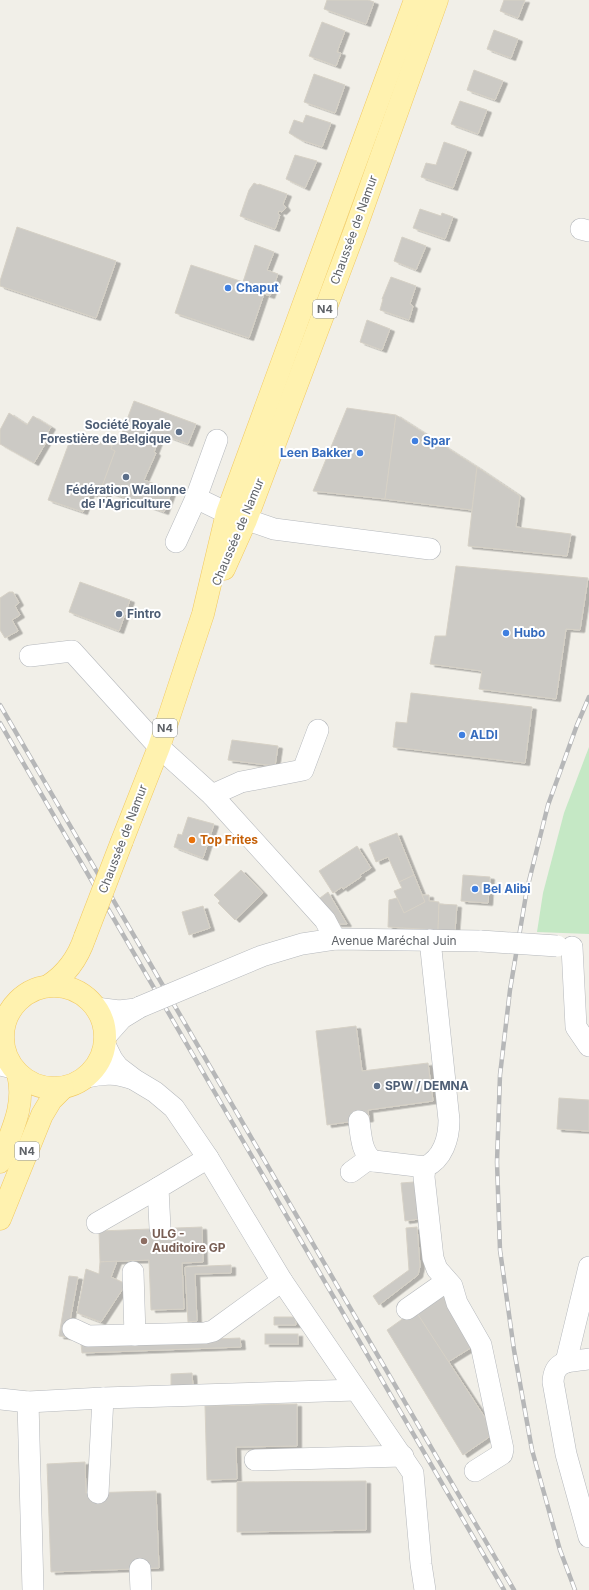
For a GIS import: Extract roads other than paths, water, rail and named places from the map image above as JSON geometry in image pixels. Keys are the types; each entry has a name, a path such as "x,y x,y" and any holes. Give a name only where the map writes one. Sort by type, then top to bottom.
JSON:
{"main road":[{"name":"Chaussée de Namur","path":"79,993 77,969 83,943 158,746 415,0"},
{"name":"Chaussée de Namur","path":"237,517 355,230 437,0"},
{"name":"Chaussée de Namur","path":"48,986 63,975 83,943"},
{"name":"N4","path":"0,1162 20,1108 21,1087 10,1069 1,1035 10,1010 20,998 33,990 48,986 66,987 90,1000 103,1021 105,1041 102,1057 87,1077 73,1085 63,1088 39,1086 27,1081 10,1069"},
{"name":"N4","path":"0,1219 42,1115 51,1100 63,1088"}],"street":[{"path":"176,542 196,498 217,440"},
{"path":"196,498 237,517 274,528 430,550"},
{"path":"30,656 72,651 158,746 212,795 326,920 335,939"},
{"path":"212,795 241,782 302,770 318,730"},
{"name":"Avenue Maréchal Juin","path":"105,1041 122,1018 140,1007 262,956 302,944 335,939 430,940 481,941 572,947"},
{"path":"351,1172 366,1161 425,1166 432,1164 445,1145 449,1132 449,1120 430,940"},
{"path":"572,947 576,1027 589,1046"},
{"name":"Avenue Maréchal Juin","path":"96,1008 120,1011 140,1007"},
{"path":"105,1041 112,1059 118,1067 135,1080 155,1092 174,1108 208,1158 282,1281 403,1456 413,1473 421,1564 425,1590"},
{"path":"87,1077 112,1074 122,1075 135,1080"},
{"path":"359,1121 366,1153 370,1159 374,1161"},
{"path":"97,1223 208,1158"},
{"path":"425,1166 424,1177 433,1258 437,1269 452,1286 457,1303 481,1345 503,1449 502,1454 474,1471"},
{"path":"158,1188 160,1228"},
{"path":"566,1362 589,1267"},
{"path":"133,1272 135,1335"},
{"path":"73,1329 88,1336 205,1333 213,1331 282,1281"},
{"path":"407,1309 447,1281"},
{"path":"589,1359 566,1362 557,1366 553,1374 553,1382 566,1454 589,1537"},
{"path":"0,1399 28,1402 103,1398 356,1390"},
{"path":"98,1493 103,1398"},
{"path":"28,1402 33,1590"},
{"path":"255,1460 403,1456"},
{"path":"140,1569 141,1590"}],"railway":[{"path":"575,1590 560,1550 532,1450 514,1350 500,1250 497,1162 500,1075 510,990 527,889 548,805 577,725 589,697"},
{"path":"0,705 514,1590"},
{"path":"0,723 504,1590"}],"place":[{"name":"Chaput","path":"228,288"},
{"name":"Société Royale Forestière de Belgique","path":"179,432"},
{"name":"Spar","path":"415,441"},
{"name":"Leen Bakker","path":"360,453"},
{"name":"Fédération Wallonne de l'Agriculture","path":"126,477"},
{"name":"Fintro","path":"119,614"},
{"name":"Hubo","path":"506,633"},
{"name":"ALDI","path":"462,735"},
{"name":"Top Frites","path":"192,840"},
{"name":"Bel Alibi","path":"475,889"},
{"name":"SPW / DEMNA","path":"377,1086"},
{"name":"ULG - Auditoire GP","path":"144,1241"}]}
